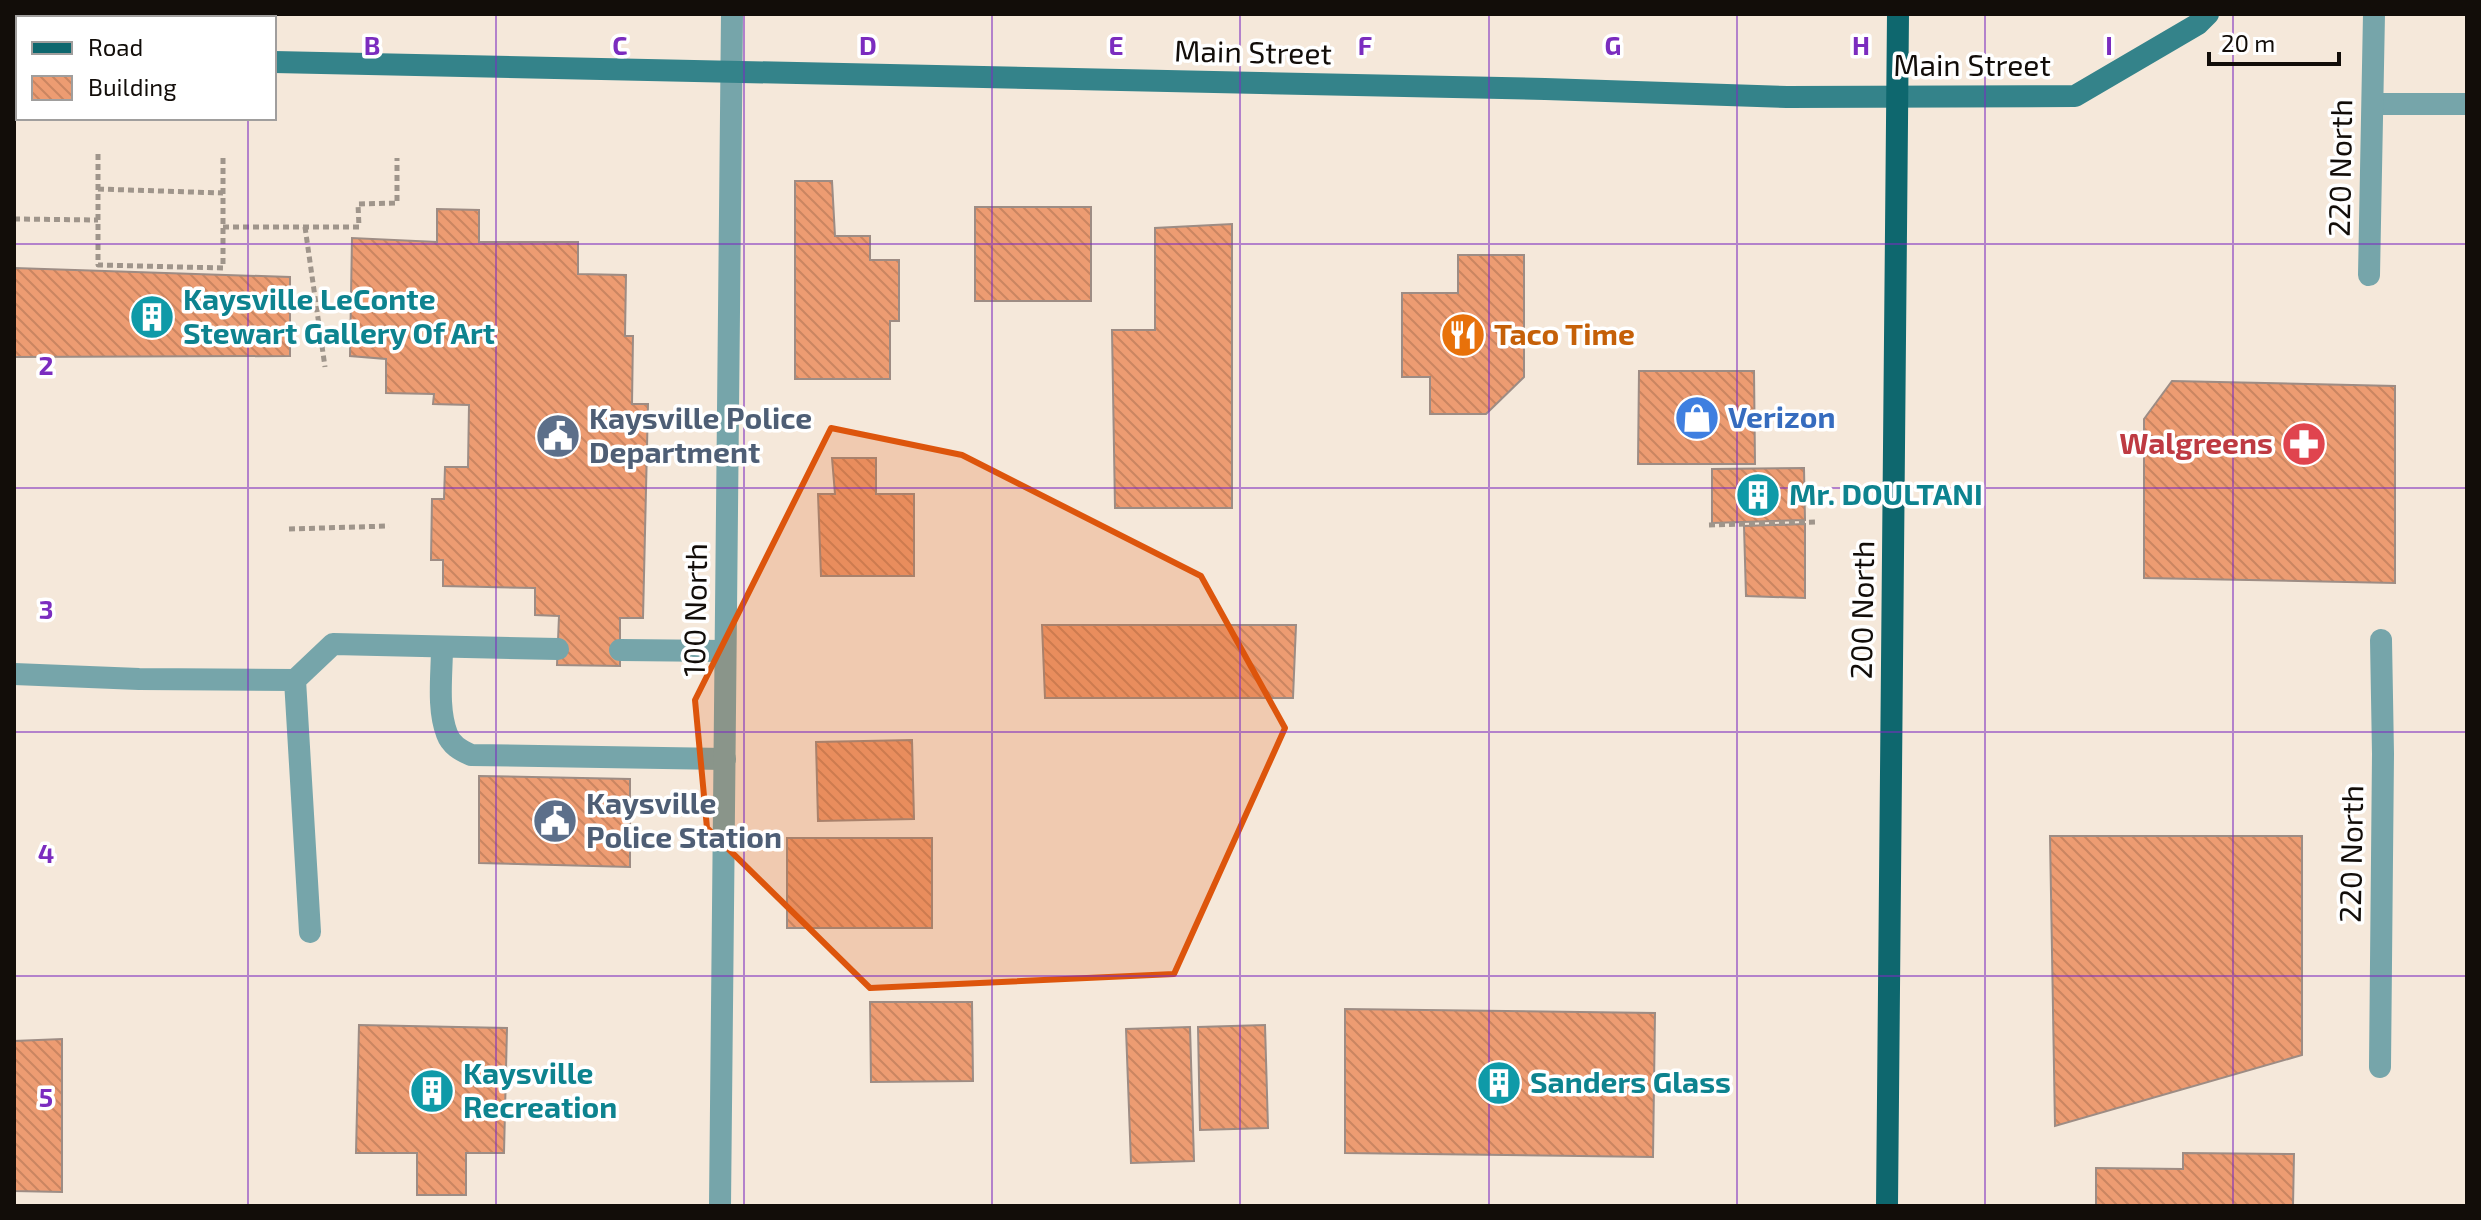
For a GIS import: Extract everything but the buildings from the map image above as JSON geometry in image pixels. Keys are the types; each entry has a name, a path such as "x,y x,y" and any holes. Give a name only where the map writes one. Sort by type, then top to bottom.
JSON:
{"main road":[{"name":"200 North","path":"1887,1206 1898,14"},
{"name":"Main Street","path":"276,62 1545,89 1787,97 2075,96 2198,24 2208,14"}],"street":[{"name":"100 North","path":"720,1206 732,14"},
{"name":"220 North","path":"2369,275 2374,14"},
{"path":"2373,104 2467,104"},
{"name":"220 North","path":"2380,1067 2381,640"},
{"path":"14,674 295,680 333,644 558,649"},
{"path":"442,647 443,711 447,735 457,748 471,755 725,759"},
{"path":"620,650 725,651"},
{"path":"295,680 310,932"}],"path":[{"path":"98,154 98,265 223,268 223,156"},
{"path":"223,227 359,227 358,204 397,203 397,158"},
{"path":"98,189 223,193"},
{"path":"14,219 98,220"},
{"path":"305,227 325,367"},
{"path":"1709,525 1815,522"},
{"path":"289,529 389,526"}],"highlighted area":[{"path":"831,428 962,455 1201,576 1285,728 1174,974 870,988 707,828 695,700"}],"place":[{"name":"Kaysville LeConte Stewart Gallery Of Art","path":"152,317"},
{"name":"Taco Time","path":"1463,335"},
{"name":"Verizon","path":"1697,418"},
{"name":"Kaysville Police Department","path":"558,436"},
{"name":"Walgreens","path":"2304,444"},
{"name":"Mr. DOULTANI","path":"1758,495"},
{"name":"Kaysville Police Station","path":"555,821"},
{"name":"Sanders Glass","path":"1499,1083"},
{"name":"Kaysville Recreation","path":"432,1091"}]}
